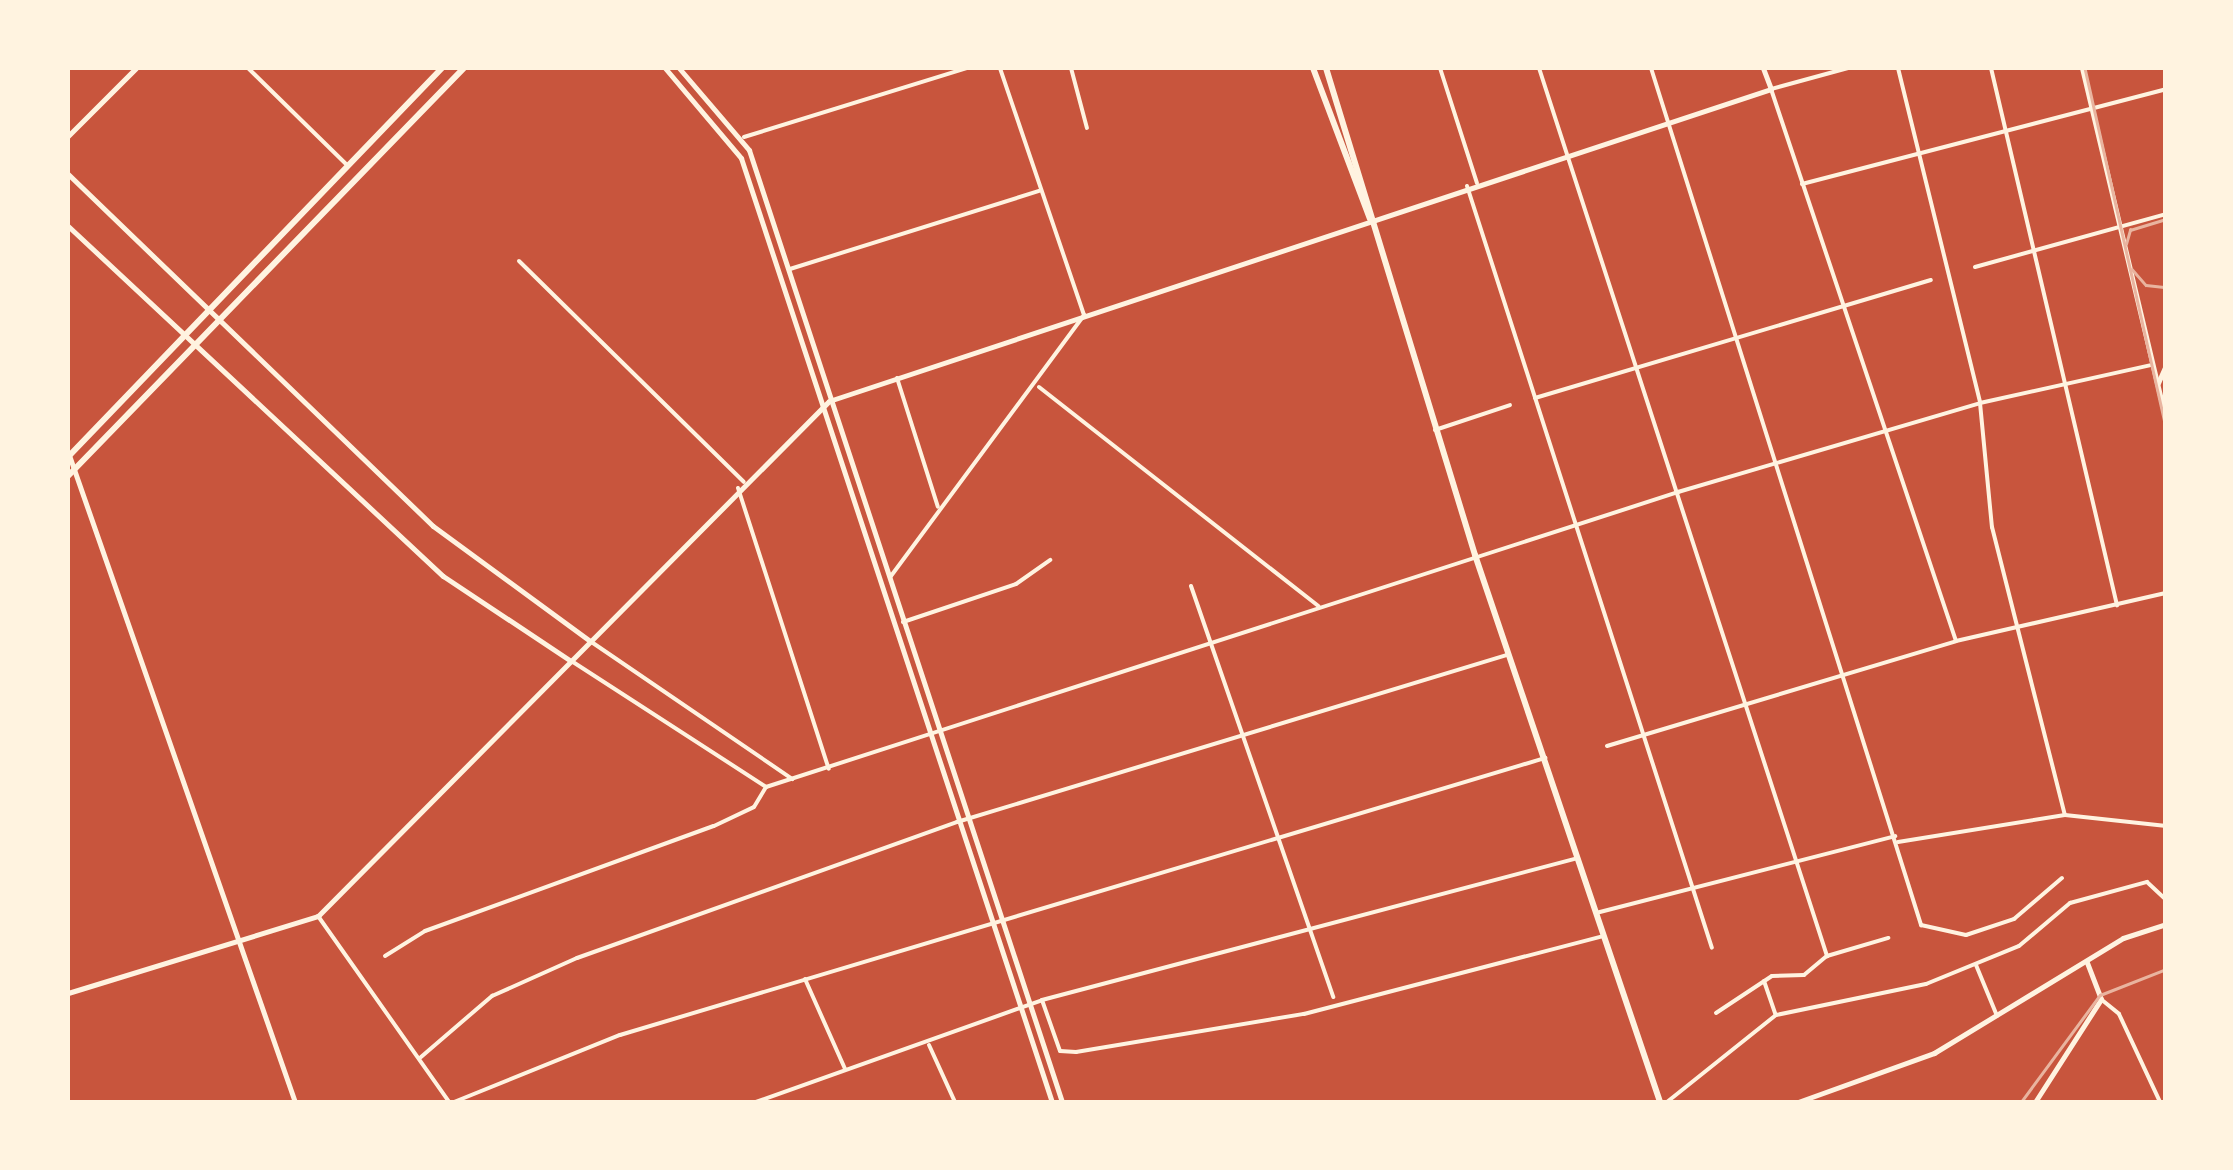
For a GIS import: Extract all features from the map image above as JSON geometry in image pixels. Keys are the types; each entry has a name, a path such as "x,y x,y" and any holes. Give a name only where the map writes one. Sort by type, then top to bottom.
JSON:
{"main road":[{"path":"68,454 442,68"},
{"path":"70,473 464,68"},
{"path":"1314,68 1370,219 1475,555 1663,1102"},
{"path":"1326,68 1373,204 1370,219"}],"street":[{"path":"68,136 136,68"},
{"path":"248,68 348,166"},
{"path":"666,68 741,158 826,402 986,920 1052,1102"},
{"path":"679,68 744,137 835,398 1025,1007 1062,1102"},
{"path":"744,137 968,68"},
{"path":"1000,68 1084,314"},
{"path":"1071,68 1087,128"},
{"path":"1440,68 1477,183"},
{"path":"1539,68 1748,702 1791,858 1827,956"},
{"path":"1651,68 1738,331 1921,925 1966,935 2014,919 2062,878"},
{"path":"1763,68 1956,641"},
{"path":"68,993 318,916 826,402 1466,186 1848,68"},
{"path":"1898,68 1980,403 1992,528 2065,815"},
{"path":"1991,68 2117,605"},
{"path":"2082,68 2166,421"},
{"path":"1802,184 2166,89"},
{"path":"68,174 432,526 590,641 792,778"},
{"path":"1466,186 1712,948"},
{"path":"788,270 1039,191"},
{"path":"1976,267 2166,214"},
{"path":"68,226 194,348 443,576 766,787"},
{"path":"519,261 741,485 829,770"},
{"path":"1535,398 1738,331 1931,280"},
{"path":"889,577 938,509 1038,387 1084,314"},
{"path":"385,956 425,931 714,826 758,804 766,787 792,778 929,738 1475,555 1678,492 1980,403 2152,365"},
{"path":"2157,386 2166,365"},
{"path":"896,378 938,509"},
{"path":"1038,387 1320,608"},
{"path":"1435,430 1510,406"},
{"path":"68,454 70,473 295,1102"},
{"path":"903,622 1016,584 1050,560"},
{"path":"1191,586 1273,835 1334,999"},
{"path":"1607,746 1956,641 2166,593"},
{"path":"421,1057 492,996 577,958 957,822 1511,653"},
{"path":"318,916 452,1102 620,1035 986,920 1545,758"},
{"path":"1596,913 1791,858 1896,839 2065,815 2166,826"},
{"path":"756,1102 845,1068 929,1045 1042,1000 1310,935 1578,858"},
{"path":"1663,1102 1776,1015 1976,966 2019,946 2070,903 2147,882 2166,900"},
{"path":"1804,1102 1921,1059 2087,963 2166,924"},
{"path":"1042,1000 1060,1051 1076,1052 1304,1014 1334,999 1604,936"},
{"path":"1716,1013 1764,982 1813,972 1827,956 1888,938"},
{"path":"2087,963 2101,999 2120,1014 2160,1102"},
{"path":"1976,966 1997,1017"},
{"path":"805,979 845,1068"},
{"path":"1764,982 1776,1015"},
{"path":"2036,1102 2101,999"},
{"path":"929,1045 956,1102"}],"tram line":[{"path":"2085,68 2166,428"},
{"path":"2126,244 2130,230 2166,219"},
{"path":"2132,269 2146,285 2166,287"},
{"path":"2021,1102 2100,995 2166,969"}]}
